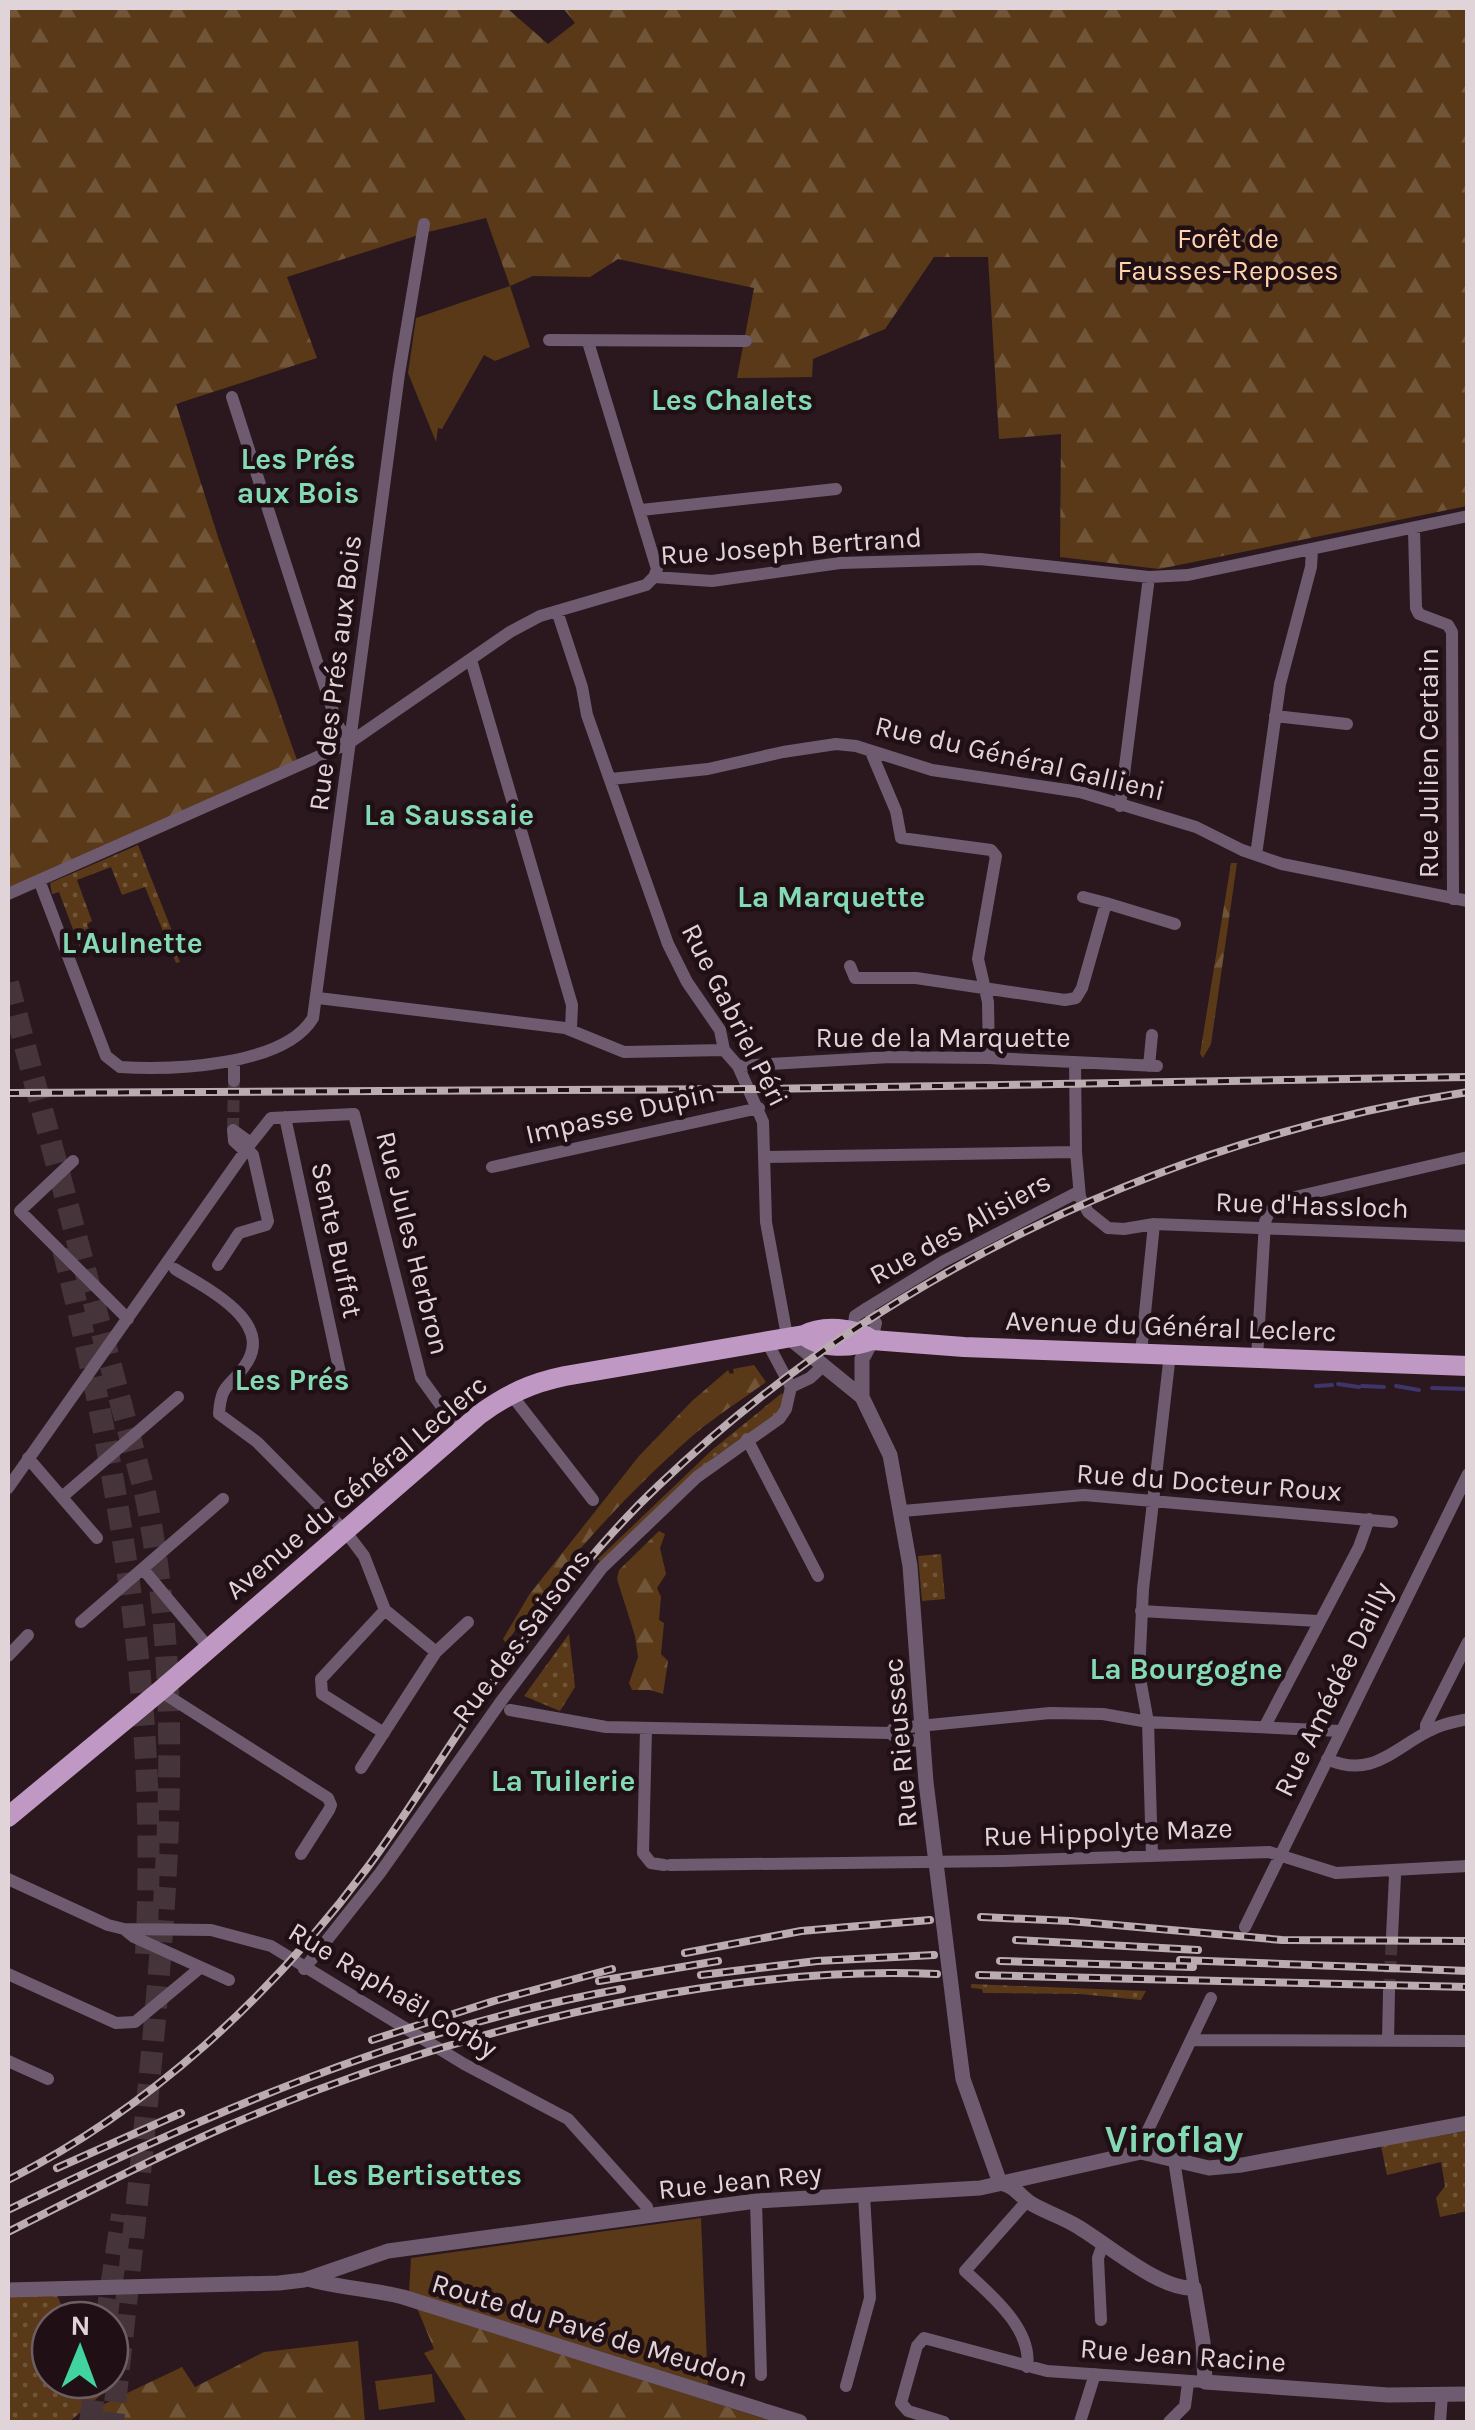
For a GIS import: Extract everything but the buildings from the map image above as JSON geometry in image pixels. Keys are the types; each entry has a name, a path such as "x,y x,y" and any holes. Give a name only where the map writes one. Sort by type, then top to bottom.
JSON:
{"main road":[{"name":"Avenue du Général Leclerc","path":"8,1817 460,1432 510,1393 550,1379 785,1337 814,1344 859,1345 863,1335 1133,1353 1468,1366"}],"street":[{"name":"Rue des Prés aux Bois","path":"39,880 111,1062 120,1067 234,1062 300,1036 312,1018 318,998 399,374 424,224"},
{"path":"548,340 746,340"},
{"path":"588,342 641,510 657,569 654,577"},
{"path":"232,397 337,724 350,742"},
{"path":"641,510 836,489"},
{"name":"Rue Joseph Bertrand","path":"8,894 350,742 510,632 557,612 646,585 654,577 712,580 840,564 980,559 1149,577 1196,574 1468,516"},
{"name":"Rue Julien Certain","path":"1414,528 1416,608 1419,614 1448,625 1452,632 1460,900"},
{"path":"1256,855 1275,716 1312,550"},
{"path":"1120,806 1149,577"},
{"name":"Rue Gabriel Péri","path":"557,612 588,715 668,944 720,1030 724,1050 738,1066 759,1108 766,1157 769,1244 785,1337"},
{"path":"471,660 572,1005 571,1029"},
{"path":"1275,716 1347,724"},
{"name":"Rue du Général Gallieni","path":"611,779 708,768 836,744 856,746 932,770 1080,792 1197,828 1256,855 1306,870 1460,900"},
{"path":"871,752 896,810 901,838 991,850 996,856 978,959 990,1016 989,1058"},
{"path":"1083,897 1175,924"},
{"path":"850,966 855,978 916,978 1064,1000 1076,998 1106,903"},
{"path":"318,998 571,1029 628,1053 724,1050"},
{"name":"Rue de la Marquette","path":"738,1066 890,1057 1153,1066 1152,1035"},
{"path":"234,1062 234,1081"},
{"path":"1075,1062 1078,1192"},
{"name":"Impasse Dupin","path":"492,1168 759,1108"},
{"name":"Rue Jules Herbron","path":"285,1118 354,1114 421,1378 460,1432"},
{"path":"8,1488 248,1147 269,1120 285,1118"},
{"name":"Sente Buffet","path":"285,1118 340,1373"},
{"path":"218,1264 239,1232 266,1225 268,1221 248,1147"},
{"path":"766,1157 1076,1152"},
{"path":"1257,1358 1264,1229 1269,1212 1282,1200 1468,1157"},
{"path":"73,1162 20,1210 128,1319"},
{"name":"Rue d'Hassloch","path":"1078,1192 1088,1212 1108,1228 1154,1224 1468,1236"},
{"name":"Rue des Alisiers","path":"867,1308 876,1324 863,1335 855,1316 867,1308 968,1248 1078,1192"},
{"path":"1154,1224 1133,1353 1167,1376"},
{"path":"175,1270 233,1306 250,1328 250,1355 246,1366 225,1385 219,1414 256,1442 345,1531 364,1556 385,1610 436,1652"},
{"path":"862,1397 863,1335"},
{"path":"785,1337 791,1387"},
{"name":"Rue Rieussec","path":"785,1337 844,1379 862,1397 890,1455 910,1566 940,1905 963,2079 1005,2181"},
{"path":"1152,1856 1148,1722 1139,1673 1141,1611 1170,1354"},
{"name":"Rue des Saisons","path":"304,1969 380,1873 502,1700 602,1568 697,1477 780,1418 791,1387 823,1366"},
{"path":"510,1393 593,1500"},
{"path":"62,1497 178,1397"},
{"path":"747,1439 818,1576"},
{"path":"28,1458 97,1538"},
{"name":"Rue Amédée Dailly","path":"1245,1927 1468,1474"},
{"name":"Rue du Docteur Roux","path":"903,1511 1084,1495 1392,1522"},
{"path":"81,1622 223,1500"},
{"path":"1265,1726 1359,1547 1369,1520"},
{"path":"143,1569 209,1648"},
{"path":"384,1733 322,1694 320,1688 321,1679 385,1610"},
{"path":"1141,1611 1318,1622"},
{"path":"361,1768 436,1652 468,1622"},
{"path":"8,1656 28,1635"},
{"path":"1426,1732 1426,1724 1468,1642"},
{"path":"160,1691 328,1798 329,1810 301,1854"},
{"path":"510,1710 582,1725 646,1729 890,1733 894,1728 923,1734 1050,1714 1103,1714 1148,1722 1340,1730"},
{"path":"1327,1758 1354,1766 1375,1763 1394,1755 1426,1732 1468,1720"},
{"name":"Rue Hippolyte Maze","path":"646,1729 642,1853 651,1863 936,1861 1269,1852 1336,1873 1468,1866"},
{"path":"1392,1871 1392,1936"},
{"name":"Rue Raphaël Corby","path":"8,1880 108,1925 124,1929 211,1930 271,1946 464,2064 568,2118 647,2206 648,2215"},
{"path":"124,1929 229,1980"},
{"path":"321,1948 321,1980"},
{"path":"8,1974 116,2024 126,2024 135,2022 200,1968"},
{"path":"1388,2041 1389,1990"},
{"path":"1211,1998 1134,2153 1209,2168 1252,2164 1468,2123"},
{"path":"1192,2040 1468,2041"},
{"path":"8,2061 48,2079"},
{"name":"Rue Jean Rey","path":"308,2279 388,2251 756,2201 934,2192 1076,2168 1134,2153"},
{"path":"1168,2422 1184,2406 1196,2382 1204,2342 1174,2160"},
{"path":"1005,2181 1027,2201 1166,2281 1194,2288"},
{"path":"846,2386 870,2298 864,2195"},
{"path":"756,2201 761,2376"},
{"path":"1027,2201 965,2270 1013,2323 1028,2348 1027,2367"},
{"path":"1101,2320 1098,2258 1103,2244"},
{"path":"358,2260 366,2287"},
{"path":"8,2290 308,2279"},
{"name":"Route du Pavé de Meudon","path":"308,2279 329,2285 366,2287 800,2422"},
{"name":"Rue Jean Racine","path":"944,2422 908,2411 901,2404 918,2346 924,2338 1027,2367 1351,2390 1359,2394 1468,2394"},
{"path":"1080,2422 1095,2374"},
{"path":"1440,2422 1442,2394"}],"green space":[{"name":"Forêt de Fausses-Reposes","path":"8,8 507,8 548,44 575,23 563,8 1467,8 1467,506 1159,569 1060,557 1061,434 999,439 988,257 934,257 885,329 813,359 812,377 737,378 754,288 618,259 590,277 533,276 510,286 486,218 428,232 287,277 317,358 176,404 219,540 297,760 8,888"},
{"path":"510,286 530,347 495,361 484,355 442,429 438,428 436,442 408,373 416,318"},
{"path":"138,845 178,946 174,948 180,962 176,963 145,887 122,895 111,867 77,880 92,921 87,924 96,948 82,953 59,892 52,894 50,883"},
{"path":"1231,863 1237,863 1211,1044 1203,1058 1200,1054"},
{"path":"754,1365 766,1382 697,1432 619,1506 549,1586 506,1643 503,1639 529,1595 639,1456 728,1370 730,1374 733,1369"},
{"path":"782,1393 785,1398 775,1417 714,1457 600,1562 598,1559 712,1450"},
{"path":"659,1531 665,1534 660,1548 666,1574 657,1588 661,1597 659,1620 664,1623 661,1654 668,1661 663,1694 632,1690 629,1683 638,1657 617,1579 619,1570"},
{"path":"941,1554 945,1599 922,1601 918,1556"},
{"path":"569,1634 575,1687 560,1711 524,1696"},
{"path":"971,1984 1146,1991 1141,2000 1080,1994 983,1993 982,1989 971,1988"},
{"path":"1467,2131 1467,2211 1440,2217 1436,2198 1445,2186 1441,2162 1387,2175 1381,2146"},
{"path":"701,2218 708,2385 409,2292 411,2258"},
{"path":"56,2293 59,2300 30,2300 30,2400 95,2400 69,2422 8,2422 8,2295"},
{"path":"417,2308 774,2422 467,2422 424,2353 434,2349"},
{"path":"358,2341 365,2422 84,2422 102,2405 113,2400 130,2400 130,2392 182,2367 195,2387 264,2352"},
{"path":"432,2374 435,2402 379,2410 375,2381"}],"waterway":[{"path":"1338,1384 1359,1387"},
{"path":"1316,1386 1332,1385"},
{"path":"1362,1386 1384,1387"},
{"path":"1396,1386 1419,1390"},
{"path":"1432,1388 1468,1389"}],"tunnel":[{"path":"8,983 145,1493 164,1621 169,1749 166,1878 113,2422"},
{"path":"233,1130 234,1081"},
{"path":"63,1249 102,1423 131,1598 147,1775 146,1954"},
{"path":"1389,1991 1392,1936"},
{"path":"109,2300 122,2215"},
{"path":"90,2422 93,2400"}],"railway":[{"path":"8,1093 761,1089 1468,1077"},
{"path":"8,2180 111,2119 159,2083 205,2045 291,1961 367,1868 492,1683 599,1547 658,1486 743,1411 835,1343 931,1282 1033,1228 1138,1182 1246,1144 1356,1114 1468,1092"},
{"path":"981,1917 1282,1940 1468,1941"},
{"path":"685,1953 801,1931 930,1920"},
{"path":"1016,1940 1198,1950"},
{"path":"701,1975 817,1961 934,1955"},
{"path":"1180,1960 1468,1971"},
{"path":"599,1981 718,1961"},
{"path":"1000,1961 1193,1967"},
{"path":"372,2040 612,1969"},
{"path":"8,2232 225,2127 393,2063 483,2036 666,1994 758,1981 849,1974 937,1974"},
{"path":"979,1975 1468,1987"},
{"path":"8,2210 156,2141 308,2078 462,2026 622,1989"},
{"path":"57,2168 181,2113"}],"district":[{"name":"Les Chalets","path":"732,400"},
{"name":"Les Prés aux Bois","path":"298,476"},
{"name":"La Saussaie","path":"449,815"},
{"name":"La Marquette","path":"831,897"},
{"name":"L'Aulnette","path":"132,943"},
{"name":"Les Prés","path":"292,1380"},
{"name":"La Bourgogne","path":"1186,1669"},
{"name":"La Tuilerie","path":"563,1781"},
{"name":"Viroflay","path":"1174,2139"},
{"name":"Les Bertisettes","path":"417,2175"}]}
